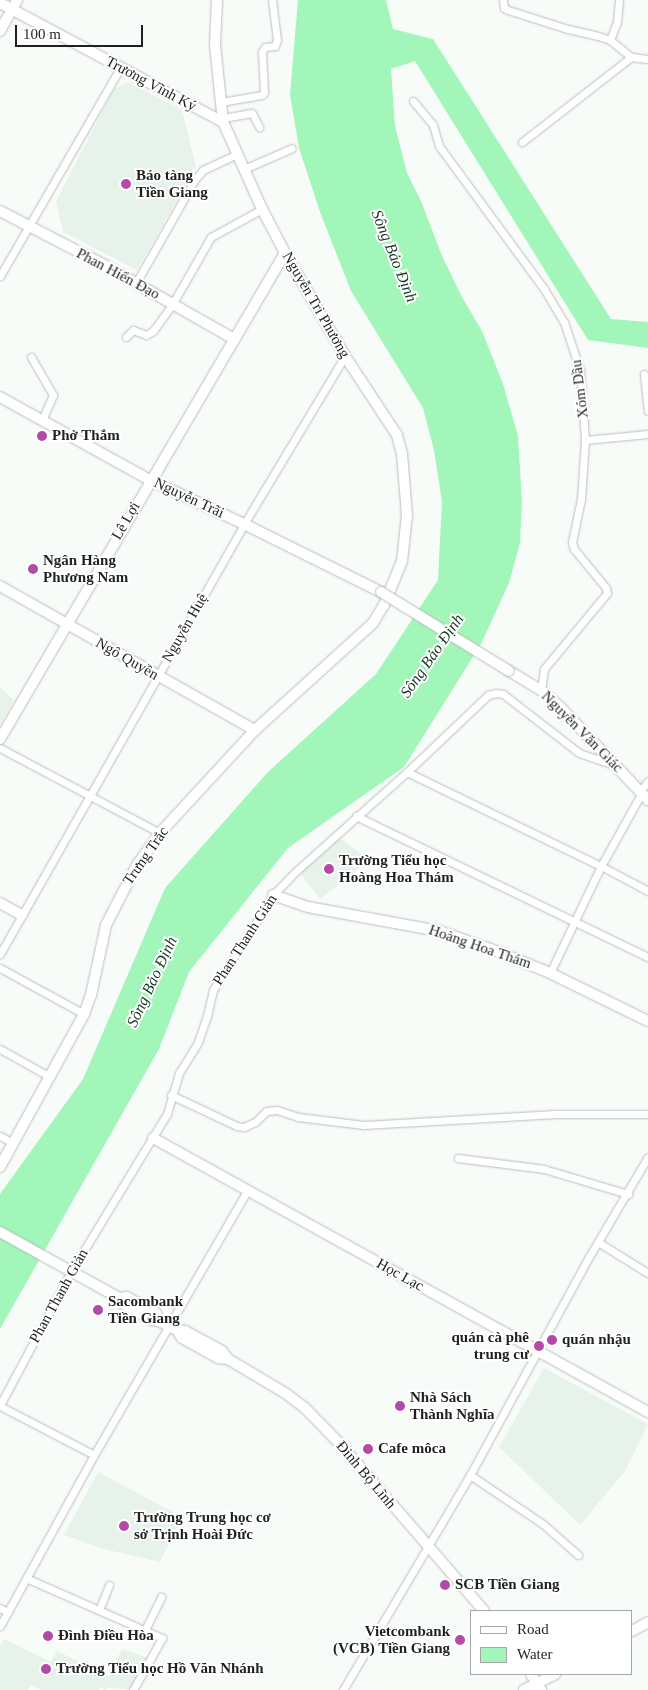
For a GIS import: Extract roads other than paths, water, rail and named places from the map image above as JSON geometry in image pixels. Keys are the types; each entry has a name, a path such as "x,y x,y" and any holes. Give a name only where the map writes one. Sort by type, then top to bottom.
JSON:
{"street":[{"path":"0,31 18,0"},
{"name":"Nguyễn Tri Phương","path":"217,0 215,45 223,120 236,154 285,253 345,356 397,436 402,454 407,515 402,561 384,605"},
{"path":"221,102 262,95 264,92 262,52 265,47 275,46 277,40 272,0"},
{"path":"503,0 504,8 508,10 610,40 631,57 648,59"},
{"path":"610,40 617,22 619,0"},
{"name":"Trương Vĩnh Ký","path":"0,3 120,68 223,120"},
{"path":"522,142 631,57"},
{"path":"0,276 27,226 120,68"},
{"name":"Xóm Dầu","path":"413,101 434,125 439,146 505,233 544,289 564,322 580,370 585,440 581,499 572,542 574,549 606,588 606,593 544,669 541,690"},
{"path":"223,120 252,113 259,127"},
{"path":"244,170 292,148"},
{"path":"136,283 195,178 203,170 236,154"},
{"path":"126,337 133,330 143,334 150,334 173,303 211,237 262,209"},
{"name":"Phan Hiển Đạo","path":"0,212 136,283 234,338"},
{"name":"Lê Lợi","path":"0,739 150,480 285,253"},
{"name":"Nguyễn Huệ","path":"0,954 244,524 345,356"},
{"path":"31,357 53,395 42,420"},
{"path":"644,374 648,411"},
{"name":"Nguyễn Trãi","path":"0,397 150,480 381,592"},
{"path":"585,440 648,434"},
{"name":"Ngô Quyền","path":"0,586 255,730"},
{"name":"Nguyễn Văn Giác","path":"381,592 541,690 578,724 643,795"},
{"name":"Trưng Trắc","path":"0,1167 84,1014 91,995 106,925 133,873 160,833 255,730 373,623 384,605"},
{"name":"Phan Thanh Giản","path":"0,1405 72,1270 167,1114 179,1073 198,1042 208,1016 213,990 273,895 294,873 407,772 488,694 496,693 509,698 579,754 616,766"},
{"path":"0,748 90,794 160,833"},
{"path":"407,772 601,866 648,891"},
{"path":"550,973 601,866 643,795 648,781"},
{"path":"356,816 648,957"},
{"name":"Hoàng Hoa Thám","path":"273,895 308,907 439,931 499,952 550,973 648,1021"},
{"path":"0,903 22,915"},
{"path":"0,968 84,1014"},
{"path":"0,1049 50,1077"},
{"path":"171,1095 230,1123 244,1127 256,1122 267,1110 277,1110 298,1117 364,1125 562,1114 648,1114"},
{"path":"0,1136 13,1144"},
{"name":"Học Lạc","path":"153,1138 648,1412"},
{"path":"354,1690 345,1687 470,1475 598,1242 628,1194 648,1157"},
{"path":"458,1158 544,1169 628,1194"},
{"path":"0,1626 94,1455 248,1189"},
{"name":"Đinh Bộ Lĩnh","path":"0,1232 72,1270 119,1298 123,1304 152,1320 168,1325 182,1338 218,1358 228,1359 285,1394 324,1426 483,1610"},
{"path":"598,1242 648,1273"},
{"path":"0,1405 94,1455"},
{"path":"470,1475 543,1524 578,1555"},
{"path":"26,1578 162,1638 133,1690"},
{"path":"98,1610 109,1585"},
{"path":"145,1630 161,1597"},
{"path":"0,1608 8,1612"},
{"path":"633,1630 648,1622"},
{"path":"533,1675 539,1687"},
{"path":"524,1690 539,1687 554,1675"}],"water":[{"name":"Sông Bảo Định","path":"298,0 386,0 393,29 433,39 611,319 648,322 648,348 588,340 415,61 391,69 395,126 407,173 421,201 442,256 462,297 482,331 503,384 518,436 522,502 520,543 509,583 481,644 404,767 288,848 189,972 159,1049 0,1329 0,1194 83,1079 165,888 268,772 376,674 438,580 442,502 434,450 423,408 351,291 320,212 299,148 290,95"}],"place":[{"name":"Bảo tàng Tiền Giang","path":"126,184"},
{"name":"Phở Thắm","path":"42,436"},
{"name":"Ngân Hàng Phương Nam","path":"33,569"},
{"name":"Trường Tiểu học Hoàng Hoa Thám","path":"329,869"},
{"name":"Sacombank Tiền Giang","path":"98,1310"},
{"name":"quán nhậu","path":"552,1340"},
{"name":"quán cà phê trung cư","path":"539,1346"},
{"name":"Nhà Sách Thành Nghĩa","path":"400,1406"},
{"name":"Cafe môca","path":"368,1449"},
{"name":"Trường Trung học cơ sở Trịnh Hoài Đức","path":"124,1526"},
{"name":"SCB Tiền Giang","path":"445,1585"},
{"name":"Đình Điều Hòa","path":"48,1636"},
{"name":"Vietcombank (VCB) Tiền Giang","path":"460,1640"},
{"name":"Trường Tiểu học Hồ Văn Nhánh","path":"46,1669"}]}
